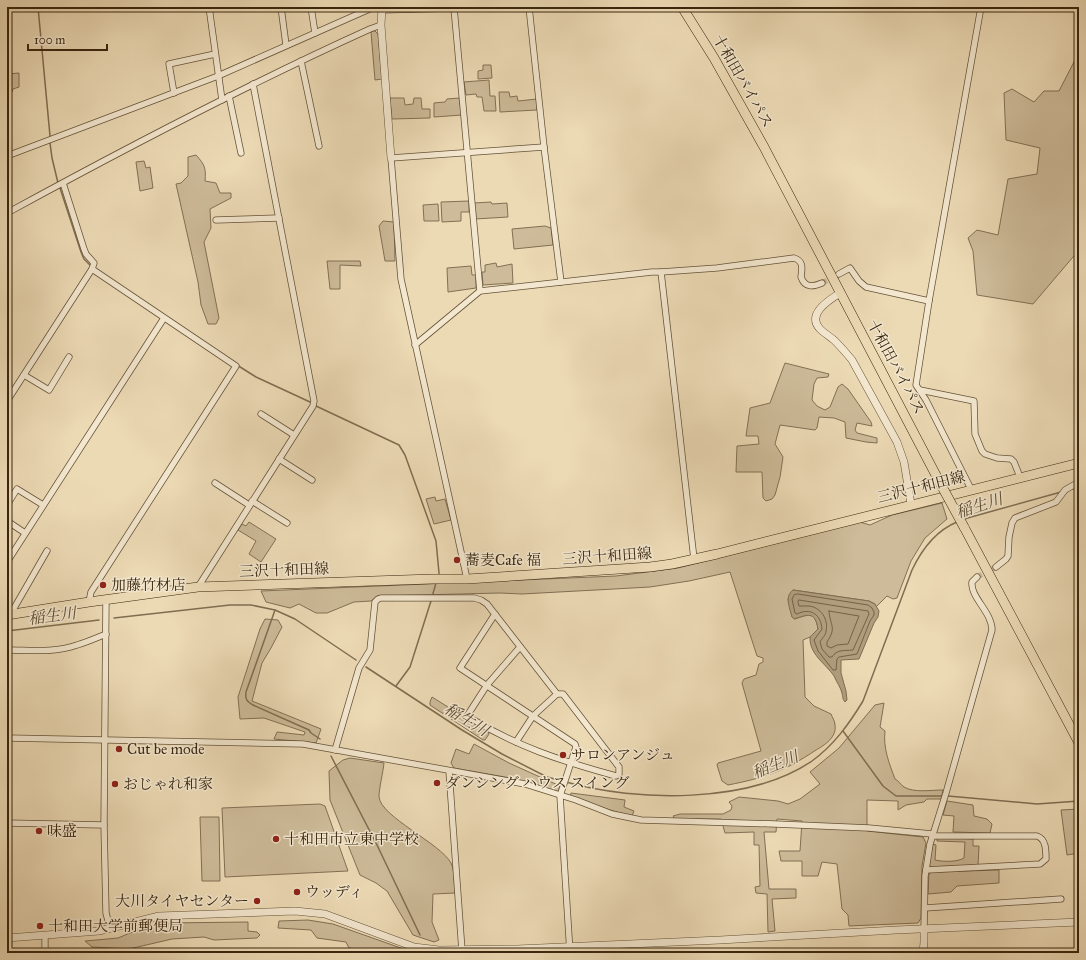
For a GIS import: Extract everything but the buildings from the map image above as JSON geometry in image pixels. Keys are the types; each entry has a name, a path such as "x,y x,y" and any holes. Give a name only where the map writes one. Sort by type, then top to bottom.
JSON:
{"main road":[{"name":"十和田バイパス","path":"682,7 711,52 745,112 1079,743"},
{"name":"三沢十和田線","path":"10,615 89,602 198,587 467,579 642,568 672,564 1079,463"}],"street":[{"path":"209,7 214,54 222,100"},
{"path":"281,7 286,46"},
{"path":"311,7 315,33"},
{"path":"7,156 174,94 374,7"},
{"path":"467,579 401,279 381,25 381,8 495,7"},
{"path":"529,7 544,148 561,282"},
{"path":"971,489 916,385 929,301 981,7"},
{"path":"454,8 480,291"},
{"path":"7,213 229,96 300,61 381,25"},
{"path":"174,94 169,64 214,54"},
{"path":"300,61 319,146"},
{"path":"198,587 313,406 314,401 253,84"},
{"path":"229,96 241,153"},
{"path":"391,158 544,148"},
{"path":"7,401 92,269 94,263 86,254 84,249 63,183"},
{"path":"216,220 279,218"},
{"path":"416,345 480,291 652,272 717,268 794,258 799,259 802,263 801,277 806,285 810,287 822,283"},
{"path":"840,274 850,268 859,281 866,286 929,301"},
{"path":"89,602 91,592 236,366 92,269"},
{"path":"661,272 694,559"},
{"path":"840,293 819,309 816,314 817,324 844,350 852,360 897,442 904,462 911,504"},
{"path":"7,562 164,318"},
{"path":"24,375 49,390 69,357"},
{"path":"920,390 974,401 975,434 982,451 985,454 997,458 1011,459 1014,462 1020,477"},
{"path":"261,414 294,435"},
{"path":"279,459 312,480"},
{"path":"996,567 1008,556 1009,537 1012,523 1015,518 1056,502 1063,492 1079,482"},
{"path":"216,483 287,523"},
{"path":"7,505 17,489 43,505"},
{"path":"7,522 25,533"},
{"path":"10,615 47,551"},
{"path":"923,953 926,870 932,835 946,793 992,630 990,618 973,592 972,582 977,578"},
{"path":"335,750 359,668 370,650 375,602 378,599 474,598 487,604 558,694 563,694 619,767 619,774 616,776 543,754 486,728 467,716 487,685 520,647"},
{"path":"106,600 104,825 106,913 110,928"},
{"path":"495,614 460,668 575,744 576,747 560,796 570,950"},
{"path":"7,650 42,650 64,648 76,646 106,634"},
{"path":"516,742 533,716 558,694"},
{"path":"7,738 290,743 525,784 612,814 641,820 869,828 932,835 1037,836 1044,840 1046,858 1040,864 926,870"},
{"path":"449,771 462,951"},
{"path":"7,824 104,825"},
{"path":"925,908 1061,899"},
{"path":"7,938 99,931 159,916 295,911 314,912 334,916 414,947 432,950 462,951 570,950 896,930 924,930 1079,922"},
{"path":"45,936 45,953"}],"shaded area":[{"path":"373,31 378,34 382,79 375,80 371,32"},
{"path":"1079,57 1079,250 1033,304 977,295 973,251 968,238 977,230 998,235 1008,179 1037,174 1040,148 1006,140 1004,93 1012,89 1034,102 1044,91 1059,91 1076,58"},
{"path":"483,65 491,65 492,78 478,79 478,71 483,70"},
{"path":"19,73 19,87 13,89 12,92 7,92 7,74"},
{"path":"489,80 490,96 495,96 496,111 484,111 482,97 477,97 476,94 466,95 464,82"},
{"path":"499,92 509,92 510,97 517,96 518,101 537,99 537,110 500,112"},
{"path":"390,98 404,98 405,105 413,104 414,98 421,98 422,109 430,109 430,118 392,119"},
{"path":"459,98 462,115 434,117 434,103 445,102 447,99"},
{"path":"196,155 204,167 205,181 216,183 220,193 231,193 231,198 210,209 211,228 204,242 219,318 216,324 208,324 201,305 198,282 176,184 181,183 188,176 188,157"},
{"path":"144,161 146,168 150,167 153,188 140,191 136,162"},
{"path":"469,201 469,212 461,212 461,221 442,222 441,202"},
{"path":"491,202 492,204 507,203 508,217 475,219 474,203"},
{"path":"438,204 439,221 424,221 423,205"},
{"path":"383,221 394,222 395,261 385,261 379,226"},
{"path":"545,226 551,228 553,245 514,249 512,229"},
{"path":"327,261 360,261 361,266 340,265 340,289 330,289"},
{"path":"496,263 497,267 512,264 513,283 483,285 482,272 485,272 485,265"},
{"path":"471,266 472,275 476,275 476,288 448,292 447,268"},
{"path":"785,363 829,374 828,377 817,378 814,384 812,400 817,406 825,410 830,407 838,387 842,384 848,389 871,422 872,426 857,423 855,430 857,433 877,438 877,443 846,438 845,422 834,418 819,417 817,428 815,430 780,425 775,444 783,457 780,477 775,495 772,499 766,501 763,498 762,472 736,472 737,446 759,444 758,436 746,436 750,408 770,403"},
{"path":"435,497 436,501 445,499 451,520 434,524 426,499"},
{"path":"942,503 947,519 925,538 911,561 897,598 893,599 887,596 876,607 875,604 869,601 793,590 788,599 792,617 795,619 807,615 813,616 817,623 818,629 810,637 803,640 805,697 814,706 831,714 835,724 834,733 830,740 823,746 774,773 753,780 728,785 722,781 717,765 718,763 761,751 742,683 744,679 756,675 759,664 763,662 763,658 757,656 730,572 689,581 650,587 522,594 500,593 377,596 371,601 354,602 327,613 316,613 299,604 290,608 266,602 261,591 616,576 678,568 860,522 870,525 892,515"},
{"path":"249,522 276,539 261,562 249,554 256,541 238,530 242,524 246,526"},
{"path":"265,619 278,620 282,627 262,663 252,701 321,729 316,743 274,739 277,732 304,735 305,732 264,718 240,719 238,697 260,629"},
{"path":"432,697 488,732 489,734 485,740 430,705"},
{"path":"884,703 880,727 885,731 886,749 895,779 908,789 923,791 943,790 941,799 927,799 924,802 906,805 898,810 898,801 867,800 867,831 923,837 926,843 922,866 921,918 918,923 849,926 848,915 842,909 837,864 822,862 818,876 802,876 802,861 781,861 779,851 800,851 802,821 777,819 776,832 764,832 769,889 796,889 796,898 772,899 775,931 768,932 767,894 756,893 755,887 760,886 759,845 754,845 754,832 725,833 721,819 675,819 673,816 680,814 723,814 731,810 732,806 729,802 739,797 778,801 788,804 800,799 820,784 810,772 839,748 875,705"},
{"path":"474,744 509,763 560,786 558,792 516,779 454,768 451,763 456,749 469,754"},
{"path":"350,758 384,763 379,797 382,805 400,821 445,855 451,863 454,874 455,893 433,894 432,922 439,940 434,942 413,935 387,891 376,883 360,875 330,800 329,771 343,760"},
{"path":"571,793 625,800 624,807 634,811 632,816 610,810 570,797"},
{"path":"947,801 973,805 974,816 987,819 992,824 990,833 953,832 954,816 943,815"},
{"path":"320,804 325,806 348,871 225,877 222,808"},
{"path":"1079,809 1079,853 1067,855 1061,810"},
{"path":"200,817 219,817 220,881 202,881"},
{"path":"937,837 973,839 973,846 979,846 978,865 930,867 929,863 933,844 936,845 935,860 950,861 964,858 965,842 937,841"},
{"path":"999,870 999,883 957,886 951,892 928,894 929,874 932,872"},
{"path":"308,920 333,924 415,953 378,953 349,948 346,942 317,938 311,930 278,928 279,921"},
{"path":"248,922 248,931 257,932 260,935 257,938 214,940 204,937 172,939 129,949 92,947 85,941 118,938 142,928 166,923"}],"water":[{"path":"793,590 869,601 875,604 879,611 878,617 859,659 841,660 841,673 847,700 845,702 841,689 834,676 818,658 810,643 810,637 818,629 815,619 810,615 794,619 792,617 788,599"}],"waterway":[{"path":"38,7 50,136"},
{"path":"50,143 58,183"},
{"path":"60,188 81,252 84,259 90,265"},
{"path":"237,365 256,377 310,402"},
{"path":"316,406 399,445 405,455 436,541 439,576"},
{"name":"稲生川","path":"1072,489 1079,487"},
{"name":"稲生川","path":"964,519 1061,492"},
{"name":"稲生川","path":"566,782 594,789 626,793 692,795 725,792 757,785 786,775 812,761 820,755 840,734 863,701 912,570 920,555 942,530 957,522"},
{"path":"432,597 436,583"},
{"path":"396,686 410,667 431,601"},
{"name":"稲生川","path":"114,618 230,605 251,605 275,610 295,619 356,660"},
{"path":"275,610 246,692 246,699 253,705 309,730 320,739"},
{"name":"稲生川","path":"7,631 99,620"},
{"name":"稲生川","path":"366,667 462,730 502,754 547,777 562,781"},
{"path":"843,731 883,786 896,796 944,796"},
{"path":"331,756 377,845 420,935"},
{"path":"948,796 1037,804 1079,801"}],"tunnel":[{"path":"822,283 839,274"},
{"path":"977,577 996,567"}],"place":[{"name":"蕎麦Cafe 福","path":"457,560"},
{"name":"加藤竹材店","path":"103,585"},
{"name":"Cut be mode","path":"119,749"},
{"name":"サロンアンジュ","path":"563,755"},
{"name":"ダンシング ハウス スイング","path":"437,783"},
{"name":"おじゃれ和家","path":"115,784"},
{"name":"味盛","path":"39,831"},
{"name":"十和田市立東中学校","path":"276,839"},
{"name":"ウッディ","path":"297,892"},
{"name":"大川タイヤセンター","path":"257,901"},
{"name":"十和田大学前郵便局","path":"40,926"}]}
